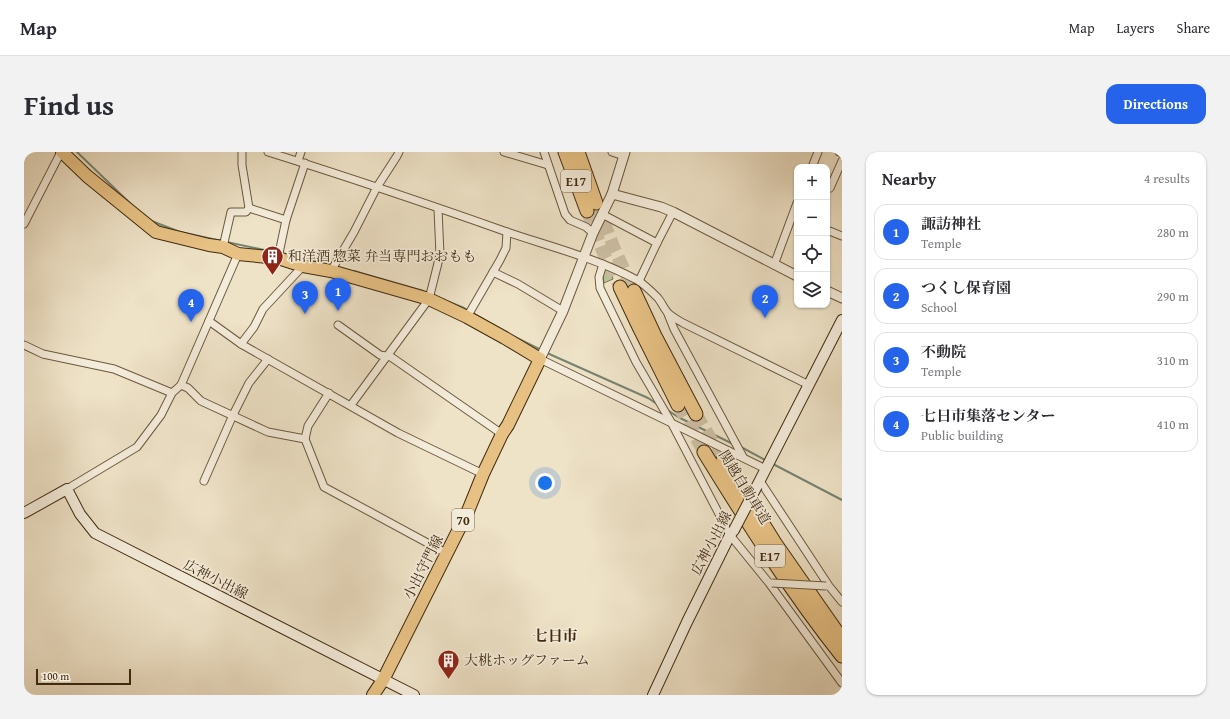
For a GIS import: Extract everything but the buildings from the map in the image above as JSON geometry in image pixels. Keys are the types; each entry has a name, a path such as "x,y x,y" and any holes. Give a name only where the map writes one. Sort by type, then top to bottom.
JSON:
{"highway":[{"name":"E17","path":"565,152 595,209"},
{"name":"E17","path":"578,152 595,209"},
{"path":"636,286 655,336 696,414"},
{"path":"620,287 678,405"},
{"name":"関越自動車道","path":"704,452 799,599 842,656"},
{"name":"関越自動車道","path":"723,460 775,543 842,639"}],"main road":[{"path":"61,152 87,176 156,232 223,247 238,254 278,258 303,266 331,271 429,299 467,317 540,360"},
{"name":"広神小出線","path":"652,695 732,532 759,484 842,320"},
{"name":"小出守門線","path":"383,680 468,511 483,474 502,434 508,425 540,360"},
{"path":"24,512 67,489"},
{"name":"広神小出線","path":"67,489 80,514 95,533 414,695"},
{"name":"70","path":"373,695 383,680"}],"street":[{"path":"24,224 61,152"},
{"path":"242,152 242,165 249,208"},
{"path":"268,152 377,187 507,232 584,256 603,264 636,286 658,298 668,314 674,329 743,457"},
{"path":"278,258 301,162 301,152"},
{"path":"331,271 354,232 377,187 399,152"},
{"path":"504,152 548,165"},
{"path":"544,152 565,214 570,220 586,227 593,233"},
{"path":"612,152 624,154 612,194 595,209 593,233 563,311 540,360 766,469"},
{"path":"813,164 818,152"},
{"path":"838,152 842,154"},
{"path":"830,188 842,161"},
{"path":"612,194 662,207 794,275"},
{"path":"223,247 230,212 246,212 249,208"},
{"path":"249,208 286,220"},
{"path":"351,405 429,299 440,256 438,209"},
{"path":"595,209 656,243"},
{"path":"636,286 656,243 673,212"},
{"path":"774,265 794,216"},
{"path":"830,231 842,236"},
{"path":"467,317 506,248 507,232"},
{"path":"67,489 137,447 161,415 172,393 181,385 238,254"},
{"path":"603,264 599,277 600,288 636,362 732,532 842,683"},
{"path":"241,344 254,327 264,309 303,266"},
{"path":"493,272 518,284 563,311"},
{"path":"830,292 842,298"},
{"path":"668,314 683,323 808,385"},
{"path":"209,322 241,344 398,433 483,474"},
{"path":"338,325 380,355 391,357 502,434"},
{"path":"24,345 43,354 114,369 172,393"},
{"path":"204,481 249,383 268,359"},
{"path":"181,385 188,388 201,401 268,432 305,439"},
{"path":"329,393 308,426 305,439 324,487 446,553"},
{"path":"759,484 828,586 842,602"},
{"path":"770,583 828,586"}],"green space":[{"path":"606,270 610,271 613,279 604,283 603,274"}],"waterway":[{"path":"77,152 135,208"},
{"path":"149,220 180,232 274,252"},
{"path":"288,255 327,264"},
{"path":"354,271 423,291"},
{"path":"442,299 464,308 504,331"},
{"path":"511,335 541,350"},
{"path":"547,353 648,398 657,404"},
{"path":"666,409 678,417 733,444"},
{"path":"741,447 767,461"},
{"path":"773,464 842,500"}],"tunnel":[{"path":"597,204 614,248 634,291"},
{"path":"587,211 603,252 620,287"},
{"path":"678,405 704,452"},
{"path":"696,414 723,460"}],"place":[{"name":"和洋酒 惣菜 弁当専門おおもも","path":"273,276"},
{"name":"諏訪神社","path":"338,311"},
{"name":"不動院","path":"305,314"},
{"name":"つくし保育園","path":"765,318"},
{"name":"七日市集落センター","path":"191,322"},
{"name":"大桃ホッグファーム","path":"449,680"}],"district":[{"name":"七日市","path":"555,635"}]}
